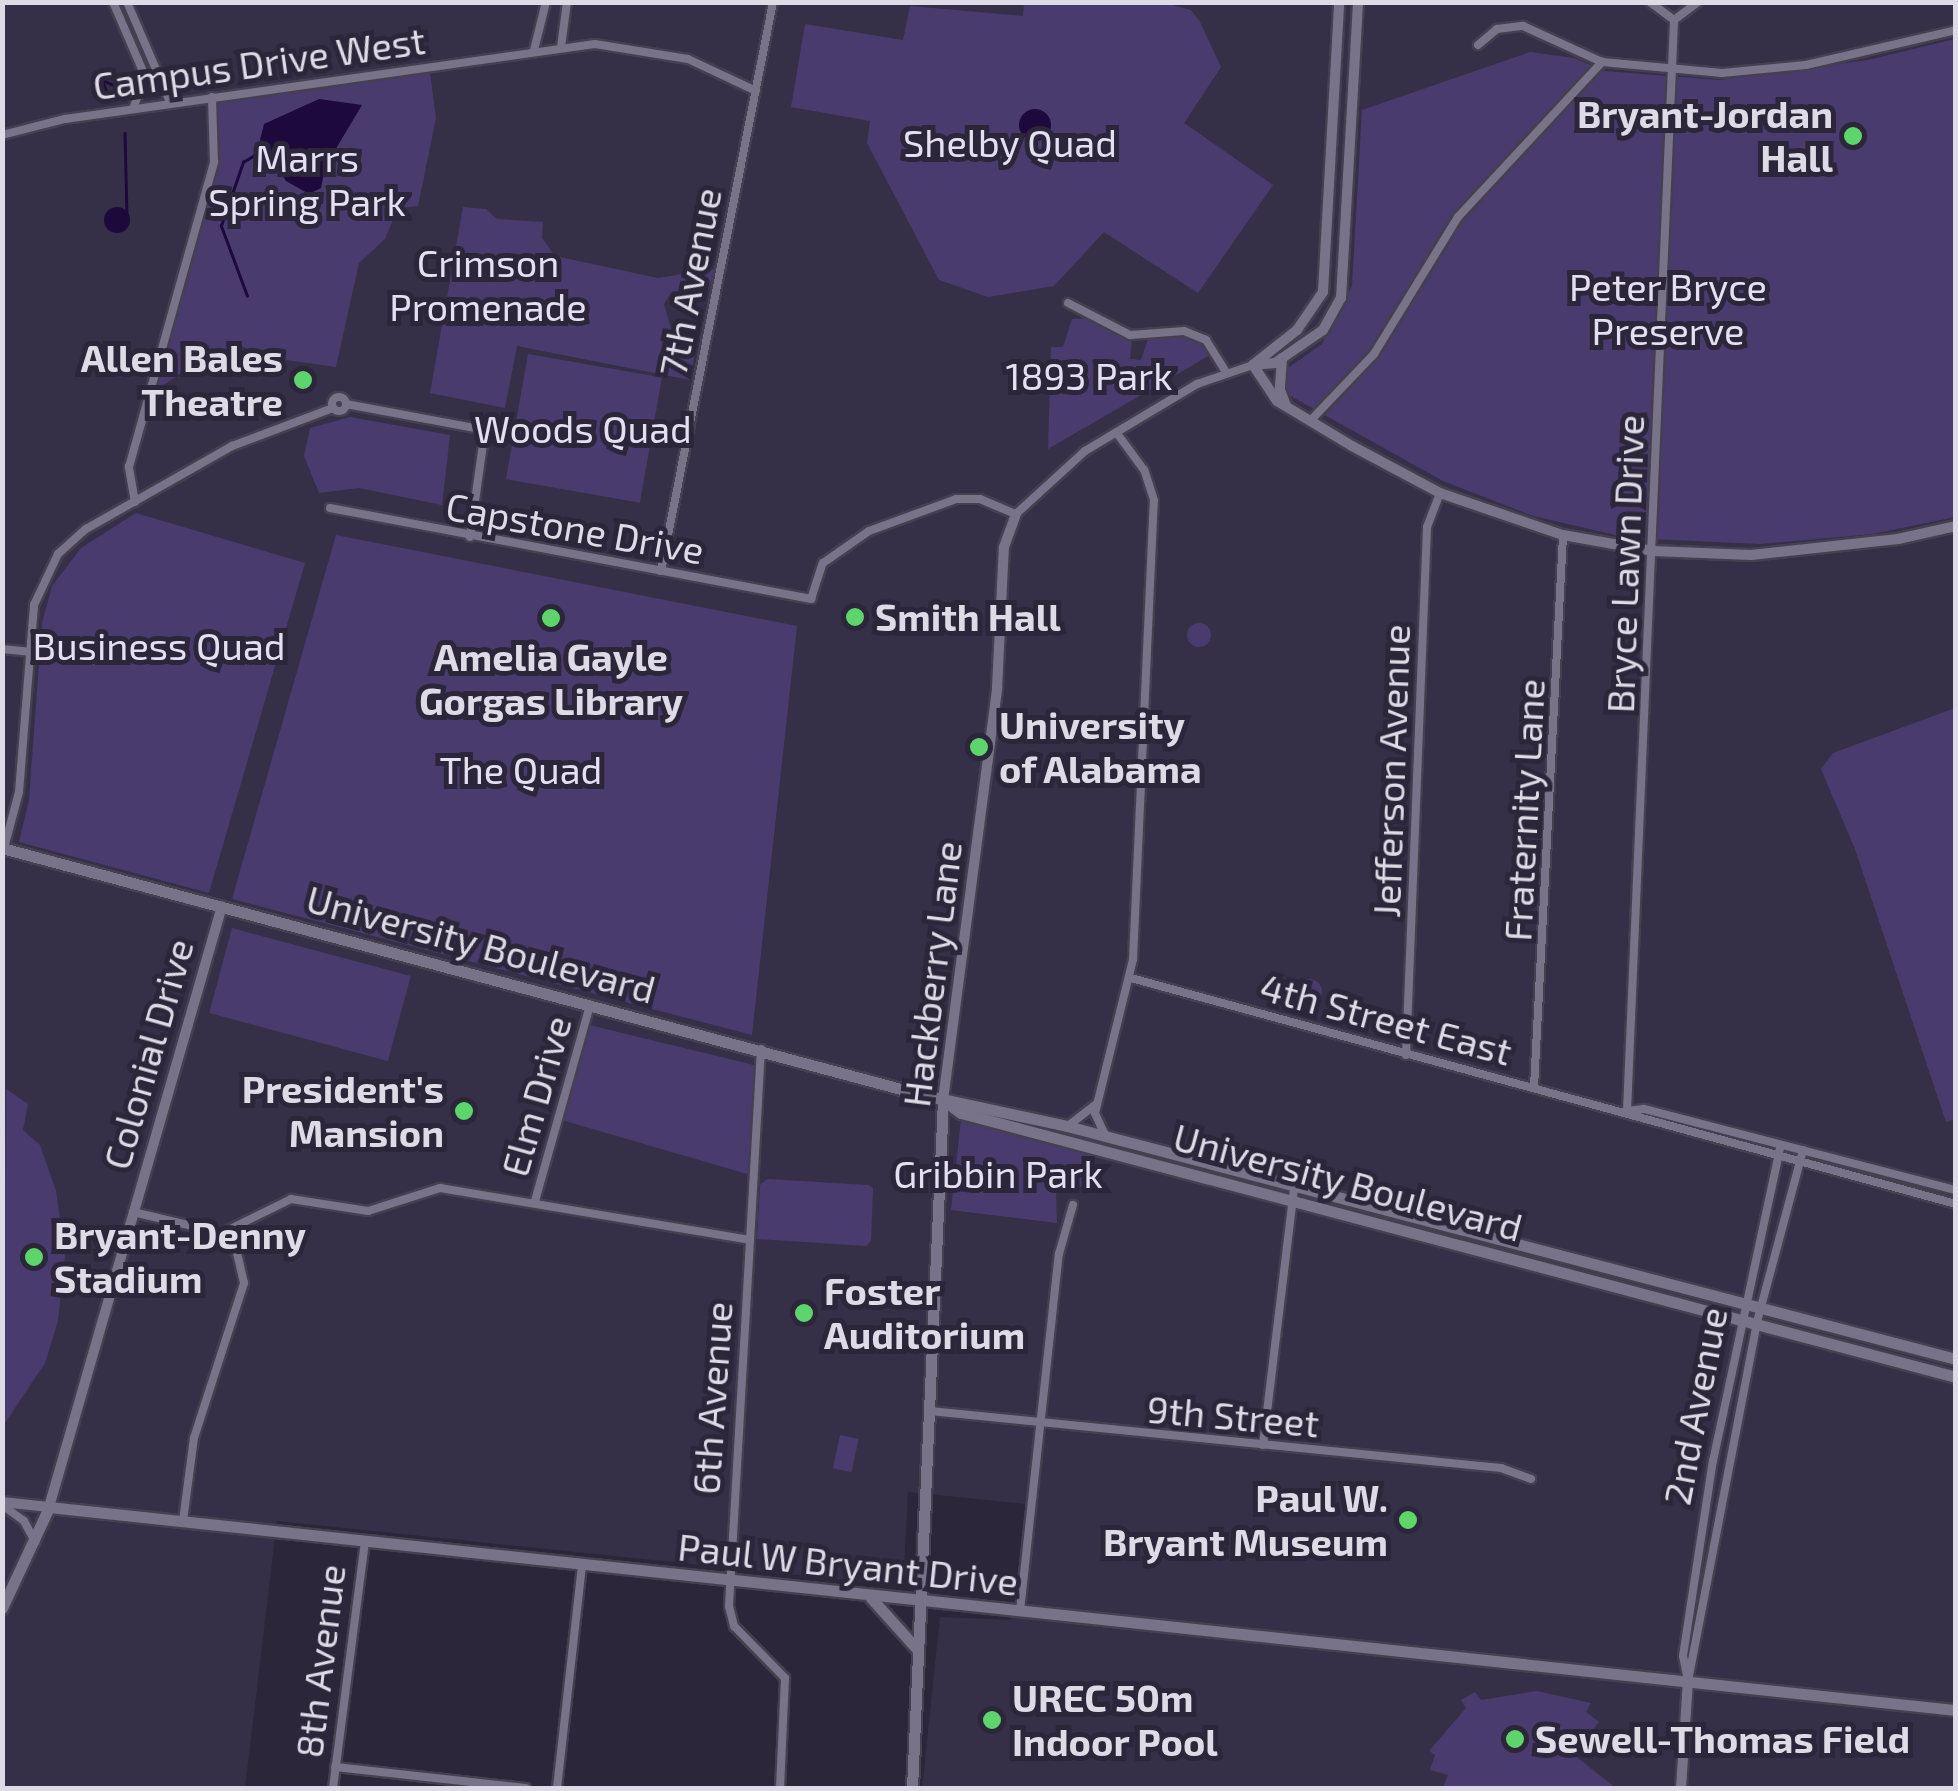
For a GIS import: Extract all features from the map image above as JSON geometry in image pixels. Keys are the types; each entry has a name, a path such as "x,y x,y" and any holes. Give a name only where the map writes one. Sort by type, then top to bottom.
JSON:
{"main road":[{"name":"University Boulevard","path":"4,848 943,1100 1067,1126 1956,1377"},
{"name":"University Boulevard","path":"943,1100 962,1113 1744,1301 1956,1359"},
{"name":"Hackberry Lane","path":"912,1788 943,1100"},
{"name":"Paul W Bryant Drive","path":"49,1507 728,1583 1956,1710"},
{"path":"2,1608 49,1507"},
{"path":"872,1598 917,1650"}],"street":[{"path":"114,2 145,76 132,110"},
{"path":"127,2 171,104"},
{"path":"534,50 546,2"},
{"path":"560,47 567,2"},
{"name":"7th Avenue","path":"661,571 773,2"},
{"name":"Hackberry Lane","path":"1253,364 1304,322 1323,292 1339,2"},
{"name":"Hackberry Lane","path":"943,1100 996,695 1004,547 1016,514 1061,468 1116,432 1227,373 1282,358 1323,330 1341,298 1358,2"},
{"path":"1650,2 1674,20 1698,2"},
{"name":"Bryce Lawn Drive","path":"1627,1111 1674,20"},
{"path":"1478,45 1498,29 1523,26 1602,62 1672,70 1792,68 1956,30"},
{"name":"Campus Drive West","path":"2,135 132,110 560,47 644,47 688,58 756,91"},
{"path":"1310,420 1374,354 1458,218 1602,62"},
{"path":"135,502 129,467 214,162 212,98"},
{"path":"1068,302 1130,334 1184,330 1206,340 1227,373"},
{"path":"1282,358 1280,390 1286,406"},
{"path":"1253,364 1286,406 1440,493 1563,535 1653,551 1751,555 1898,539 1956,526"},
{"path":"4,848 19,792 34,605 48,569 86,528 232,446 333,408 337,397 346,404 467,422 487,436 470,537"},
{"path":"1106,1137 1096,1113 1131,978 1154,500 1144,470 1116,432"},
{"name":"Jefferson Avenue","path":"1406,1055 1428,516 1440,493"},
{"name":"Capstone Drive","path":"330,508 812,598 818,572 842,547 914,510 968,498 1016,514"},
{"name":"Fraternity Lane","path":"1534,1087 1563,535"},
{"path":"2,649 29,652"},
{"name":"Colonial Drive","path":"49,1507 222,906"},
{"name":"4th Street East","path":"1131,978 1956,1204"},
{"name":"Elm Drive","path":"536,1201 590,1005"},
{"name":"6th Avenue","path":"761,1049 728,1583 734,1626 784,1678 780,1788"},
{"path":"1067,1126 1098,1101"},
{"name":"4th Street East","path":"1627,1111 1644,1109 1956,1190"},
{"name":"2nd Avenue","path":"1688,1681 1683,1656 1694,1579 1744,1301 1781,1145"},
{"name":"2nd Avenue","path":"1680,1788 1688,1681 1760,1305 1803,1150"},
{"path":"133,1212 222,1233 291,1199 376,1209 414,1191 440,1188 536,1201 750,1240"},
{"path":"1263,1445 1293,1192"},
{"path":"1020,1612 1059,1254 1072,1205"},
{"path":"183,1521 194,1438 244,1283 237,1253 222,1233"},
{"name":"9th Street","path":"930,1412 1501,1468 1530,1479"},
{"name":"Paul W Bryant Drive","path":"2,1504 49,1507"},
{"name":"Paul W Bryant Drive","path":"2,1504 24,1521 35,1542"},
{"name":"8th Avenue","path":"333,1788 364,1541"},
{"path":"557,1788 582,1566"},
{"path":"335,1766 526,1788"}],"shaded area":[{"name":"University of Alabama","path":"3,3 1955,3 1955,1788 922,1788 940,1617 1012,1620 1026,1504 908,1492 903,1586 277,1521 245,1788 3,1788"},
{"path":"319,99 362,105 325,167 321,188 309,194 286,181 260,140 264,124"},
{"path":"1035,109 1046,114 1051,125 1046,136 1035,141 1024,136 1019,125 1024,114"},
{"path":"117,207 126,211 130,220 126,229 117,233 108,229 104,220 108,211"}],"green space":[{"name":"Shelby Quad","path":"1024,3 1165,3 1191,10 1200,22 1221,67 1184,123 1273,185 1198,293 1104,232 1054,286 988,297 939,280 867,143 870,121 791,107 805,24 903,40 910,6 1023,16"},
{"name":"Peter Bryce Preserve","path":"1955,39 1955,517 1873,534 1760,544 1629,538 1533,516 1443,481 1287,394 1285,370 1322,344 1352,286 1362,110 1530,52 1574,58 1605,71 1719,80 1868,60"},
{"name":"Marrs Spring Park","path":"429,65 436,118 418,206 398,208 385,239 359,263 336,367 266,357 241,346 210,354 150,394 216,150 212,97"},
{"name":"Crimson Promenade","path":"463,207 486,209 497,219 543,222 542,238 555,256 658,278 715,269 707,294 672,291 664,304 672,332 697,341 690,380 517,346 505,408 430,393"},
{"name":"1893 Park","path":"1091,318 1132,339 1130,359 1141,360 1148,339 1179,335 1195,339 1210,355 1048,449 1051,347 1063,347 1072,319"},
{"name":"Woods Quad","path":"528,354 662,378 640,503 506,479"},
{"path":"350,417 450,435 442,505 359,488 319,493 304,456 310,428"},
{"name":"Business Quad","path":"136,513 305,563 209,893 19,842 29,800 42,623 52,586 81,548"},
{"name":"The Quad","path":"336,535 797,626 752,1035 232,899"},
{"path":"1199,623 1211,635 1199,647 1187,635"},
{"path":"1955,708 1956,1119 1946,1122 1855,849 1821,769 1833,753"},
{"path":"232,928 411,976 388,1061 209,1013"},
{"path":"1309,979 1318,983 1322,992 1318,1001 1309,1005 1300,1001 1296,992 1300,983"},
{"path":"585,1024 758,1066 754,1176 555,1118"},
{"name":"Bryant-Denny Stadium","path":"6,1089 28,1104 23,1130 40,1145 56,1191 65,1256 58,1321 45,1363 3,1426"},
{"name":"Gribbin Park","path":"961,1120 1094,1155 1088,1188 1068,1185 1056,1193 1057,1223 951,1210"},
{"path":"767,1179 868,1185 873,1188 871,1241 866,1246 757,1239 760,1185"},
{"path":"840,1435 859,1439 852,1472 833,1468"},
{"name":"Sewell-Thomas Field","path":"1537,1691 1591,1703 1586,1712 1599,1722 1574,1755 1616,1788 1443,1788 1448,1775 1430,1770 1435,1755 1429,1751 1466,1708 1461,1700 1475,1692 1481,1700"}],"waterway":[{"path":"103,80 130,93"},
{"path":"103,82 108,95"},
{"path":"125,133 127,214"},
{"path":"258,153 264,150"},
{"path":"247,296 221,226 243,162 253,156"}],"place":[{"name":"Bryant-Jordan Hall","path":"1853,136"},
{"name":"Allen Bales Theatre","path":"303,380"},
{"name":"Smith Hall","path":"855,617"},
{"name":"Amelia Gayle Gorgas Library","path":"551,618"},
{"name":"University of Alabama","path":"979,747"},
{"name":"President's Mansion","path":"464,1111"},
{"name":"Bryant-Denny Stadium","path":"34,1257"},
{"name":"Foster Auditorium","path":"804,1313"},
{"name":"Paul W. Bryant Museum","path":"1408,1520"},
{"name":"UREC 50m Indoor Pool","path":"992,1720"},
{"name":"Sewell-Thomas Field","path":"1515,1739"}]}
